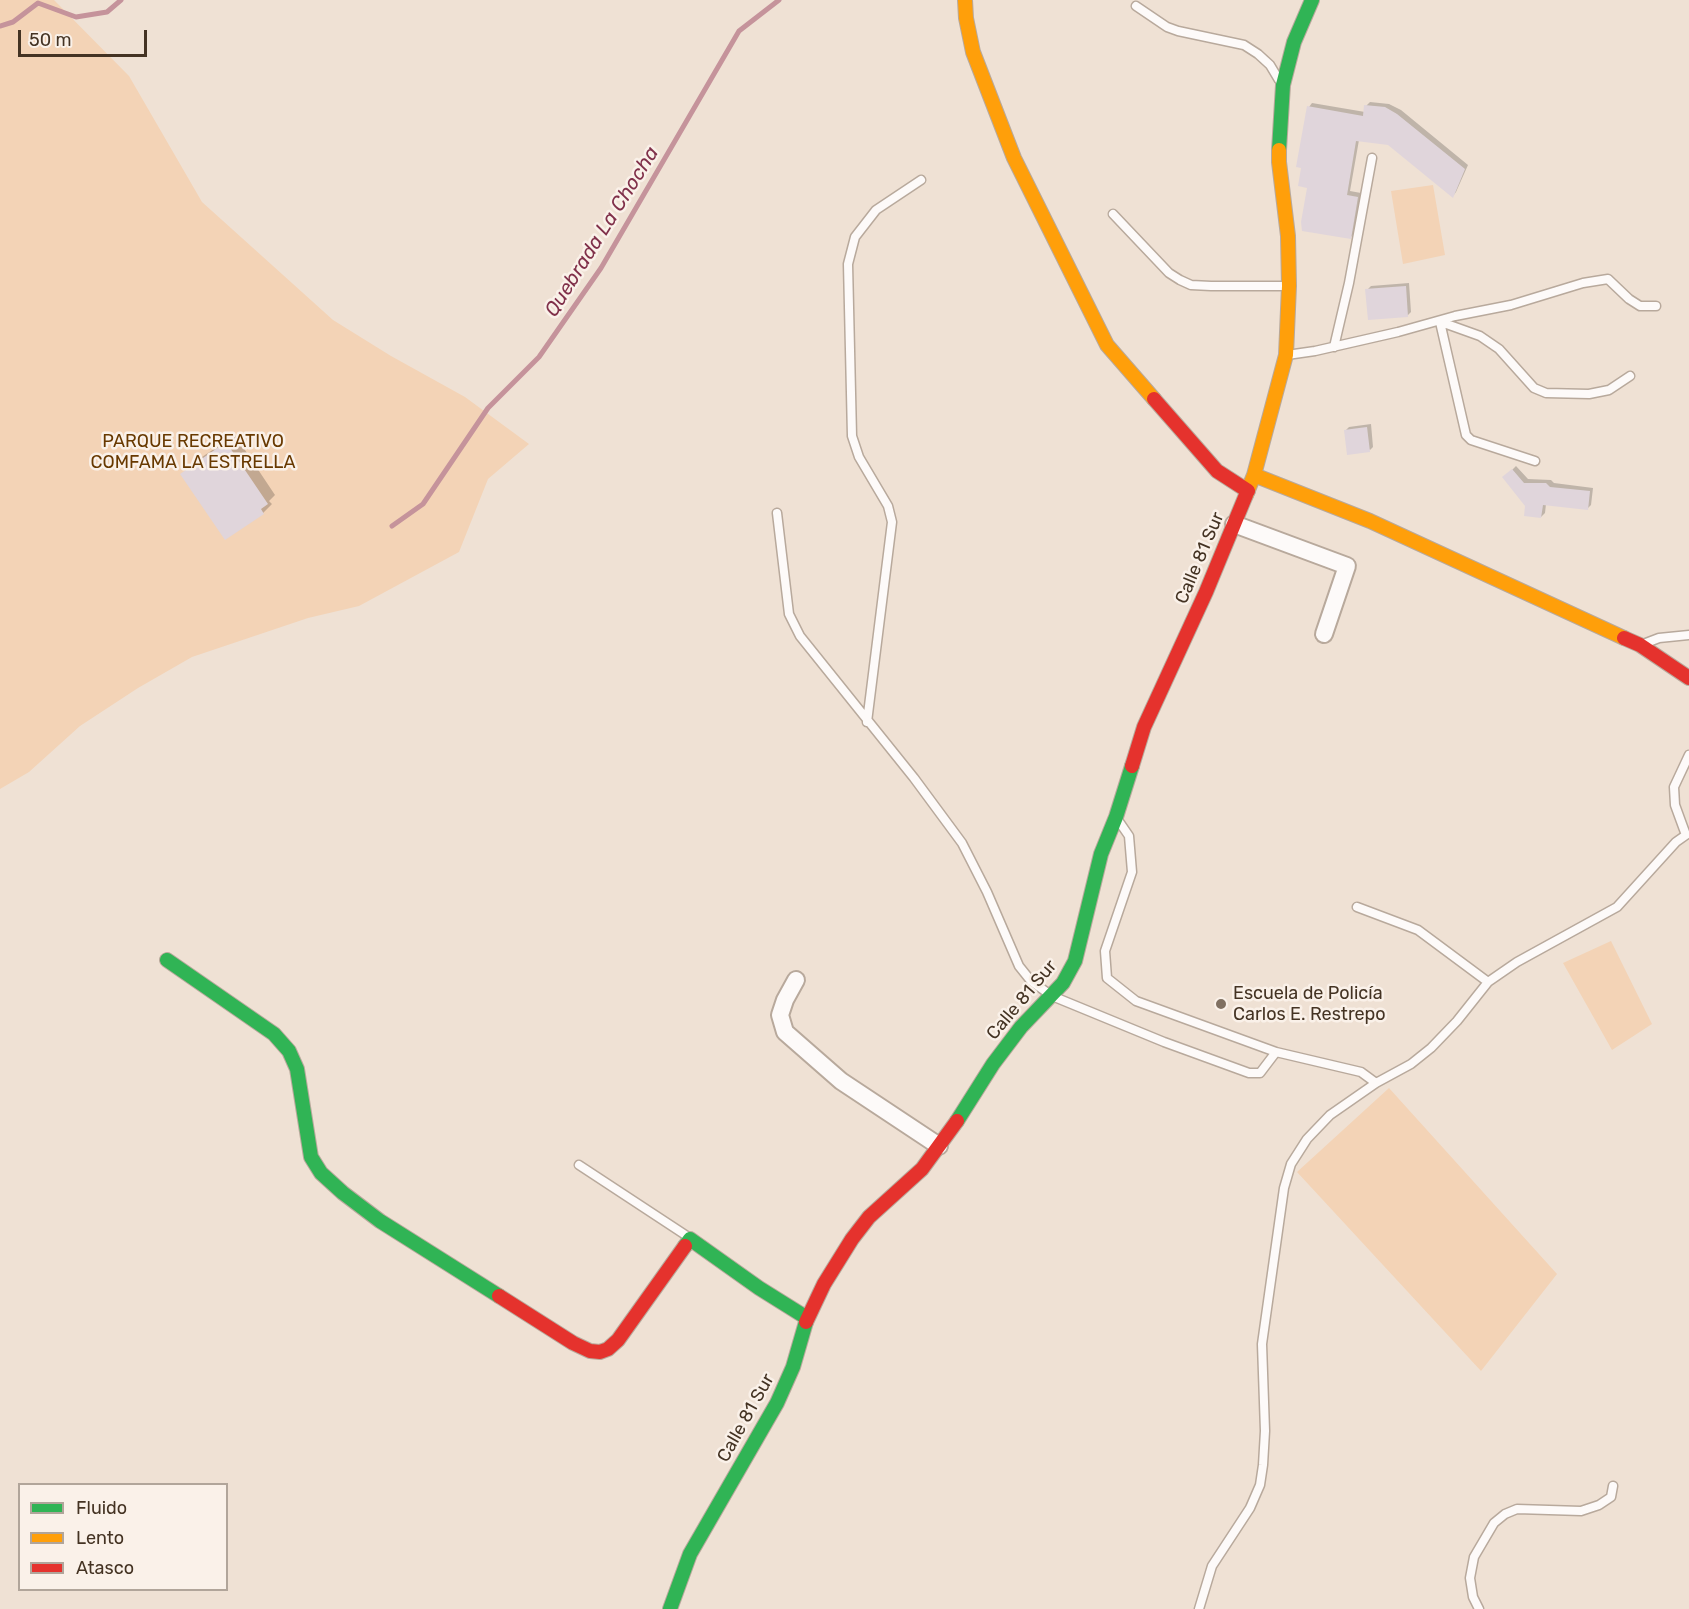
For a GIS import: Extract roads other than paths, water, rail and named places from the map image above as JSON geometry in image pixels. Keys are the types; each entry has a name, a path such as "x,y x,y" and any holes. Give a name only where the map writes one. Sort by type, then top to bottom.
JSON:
{"street":[{"path":"965,0 973,52 1014,158 1107,345 1217,471 1248,491"},
{"name":"Calle 81 Sur","path":"670,1609 690,1554 777,1403 793,1367 807,1317 852,1239 869,1216 921,1169 939,1146 1000,1054 1021,1027 1064,983 1076,961 1101,854 1116,817 1144,727 1254,476 1287,355 1288,236 1280,162 1283,85 1293,42 1312,0"},
{"path":"1254,476 1370,521 1640,645 1689,678"},
{"path":"1234,524 1347,566 1324,634"},
{"path":"167,960 274,1034 290,1051 297,1069 311,1157 321,1173 335,1187 380,1221 573,1343 600,1353 608,1349 618,1340 690,1239 759,1288 807,1317"},
{"path":"796,980 780,1015 785,1032 842,1081 939,1146"}],"lane":[{"path":"1136,6 1167,27 1178,31 1244,45 1270,65 1283,85"},
{"path":"1334,347 1349,284 1372,158"},
{"path":"867,722 892,522 888,506 859,457 852,436 848,264 855,237 876,210 921,180"},
{"path":"1113,214 1169,273 1191,285 1289,286"},
{"path":"1287,355 1334,347 1455,316 1511,305 1583,283 1608,279 1640,306 1656,306"},
{"path":"1440,321 1480,336 1489,342 1499,349 1534,387 1546,393 1589,394 1609,390 1630,376"},
{"path":"1440,321 1466,435 1472,440 1535,460"},
{"path":"777,513 789,614 800,636 914,778 962,843 987,892 1019,966 1031,981 1052,996 1164,1042 1249,1073 1260,1073 1276,1052"},
{"path":"1640,645 1659,638 1689,634"},
{"path":"1198,1609 1212,1566 1250,1508 1260,1485 1265,1431 1262,1344 1284,1188 1292,1164 1307,1138 1330,1115 1376,1083 1411,1064 1431,1048 1457,1021 1488,982 1517,962 1550,946 1617,907 1676,842 1687,837 1675,805 1674,787 1689,756"},
{"path":"1116,817 1130,836 1131,872 1105,951 1107,978 1136,1001 1276,1052 1361,1072 1376,1083"},
{"path":"1357,907 1418,930 1488,982"},
{"path":"579,1165 690,1239"},
{"path":"1479,1609 1473,1597 1470,1578 1474,1557 1494,1523 1517,1509 1581,1511 1599,1505 1611,1497 1613,1486"}],"waterway":[{"path":"0,26 13,22 38,3 76,17 107,12 121,0"},
{"name":"Quebrada La Chocha","path":"392,526 423,504 488,408 539,357 601,268 739,31 779,0"}],"place":[{"name":"Escuela de Policía Carlos E. Restrepo","path":"1221,1004"}],"park label":[{"name":"PARQUE RECREATIVO COMFAMA LA ESTRELLA","path":"193,452"}]}
